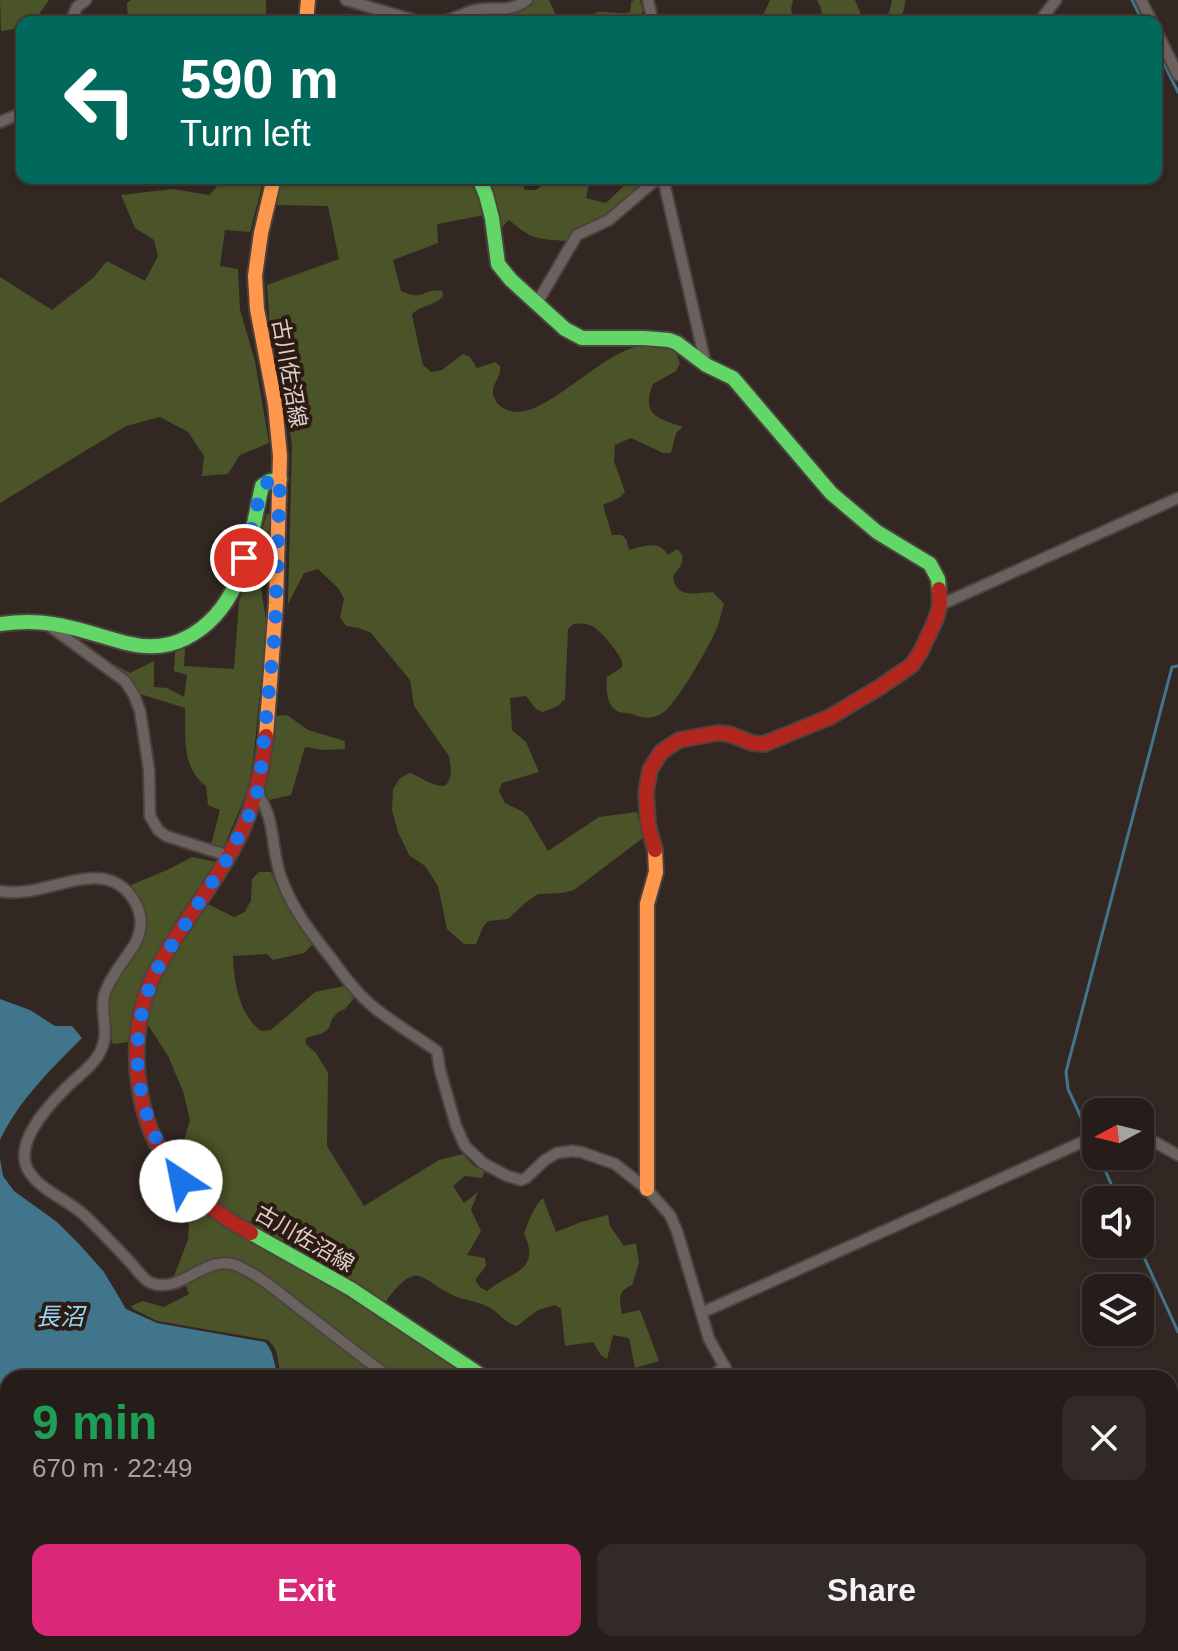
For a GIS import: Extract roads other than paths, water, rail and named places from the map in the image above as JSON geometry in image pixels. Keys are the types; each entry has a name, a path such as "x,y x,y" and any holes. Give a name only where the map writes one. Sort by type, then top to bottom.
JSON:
{"street":[{"path":"73,16 77,7 86,0"},
{"path":"346,0 399,16"},
{"path":"458,16 472,10 506,10 527,0"},
{"path":"1044,16 1056,0"},
{"path":"1162,42 1178,75"},
{"name":"古川佐沼線","path":"273,184 257,260 255,289 259,325 277,411 280,446 274,644 264,749 257,793 239,839 153,978 141,1014 137,1047 140,1085 150,1127 160,1149 181,1181 212,1209 330,1276 473,1370"},
{"path":"481,184 492,218 498,264 511,280 565,329 582,338 669,340 706,365 733,378 831,493 877,532 930,564 938,579 940,605 931,630 912,665 880,687 830,717 764,744 755,746 722,732 676,741 668,745 650,772 646,788 648,826 656,870 647,904 647,1189"},
{"path":"537,303 577,235 609,220 654,184"},
{"path":"662,184 706,365"},
{"path":"0,624 43,621 146,646 174,643 200,632 220,613 238,582 262,486 280,479"},
{"path":"940,605 1178,498"},
{"path":"43,621 125,681 134,695 140,711 149,770 150,816 158,830 166,836 229,856"},
{"path":"257,793 271,822 277,866 292,905 359,994 437,1051 456,1126 470,1152 483,1163 521,1180 557,1153 581,1152 615,1164 647,1189 673,1222 709,1339 727,1370"},
{"path":"0,891 30,892 78,879 107,879 129,893 141,919 135,944 104,995 106,1035 100,1054 63,1090 28,1137 24,1157 31,1176 81,1213 151,1283 184,1280 211,1265 234,1264 266,1283 380,1370"},
{"path":"701,1313 1082,1142"},
{"path":"1154,1142 1178,1155"},
{"path":"720,1370 725,1366"}],"water":[{"path":"0,999 30,1010 55,1026 72,1026 82,1038 26,1098 0,1140"},
{"name":"長沼","path":"0,1159 3,1176 14,1191 57,1222 80,1245 104,1272 126,1309 157,1323 265,1342 271,1350 277,1370 0,1370"}],"waterway":[{"path":"1132,0 1140,16"},
{"path":"1162,60 1178,92"},
{"path":"1082,1120 1068,1089 1066,1072 1172,667 1178,666"},
{"path":"1105,1170 1112,1186"},
{"path":"1144,1258 1178,1332"}]}
